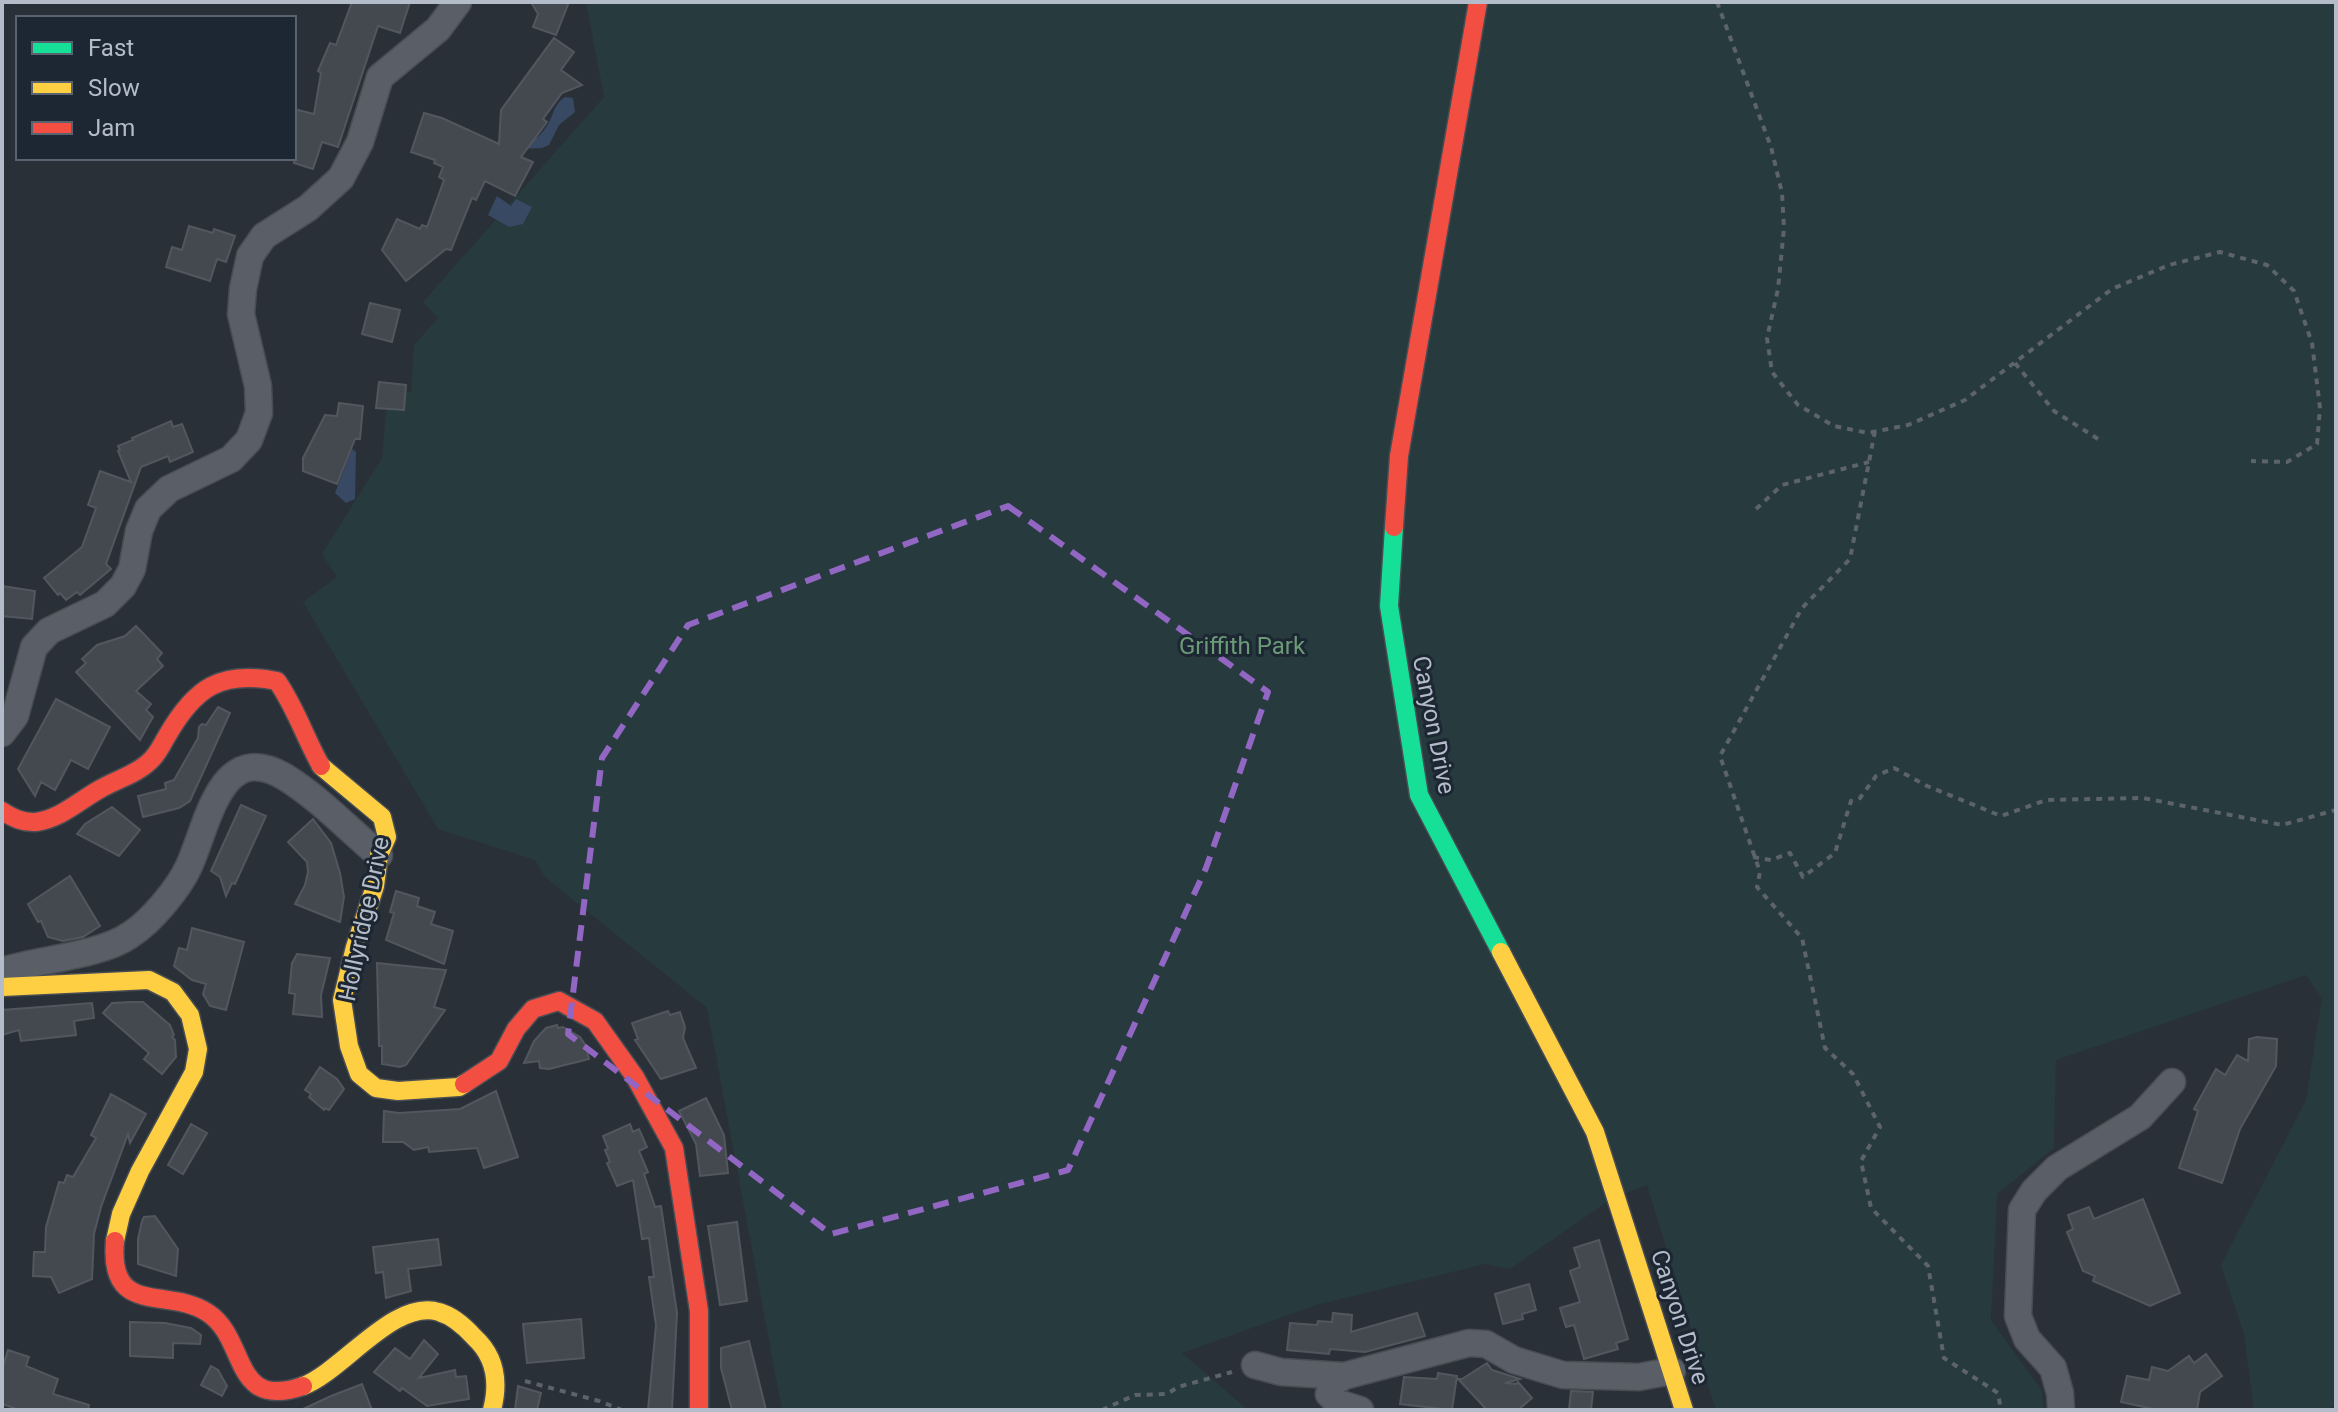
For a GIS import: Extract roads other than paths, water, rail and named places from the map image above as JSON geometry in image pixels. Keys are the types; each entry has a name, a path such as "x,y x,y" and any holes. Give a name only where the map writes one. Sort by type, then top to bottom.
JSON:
{"street":[{"path":"2,733 15,716 34,647 49,631 105,604 123,586 132,569 139,531 148,509 169,489 231,459 249,440 259,413 258,386 241,314 250,256 264,236 308,208 341,178 360,142 380,77 438,29 458,2"},
{"name":"Canyon Drive","path":"1478,2 1399,456 1389,606 1419,795 1595,1132 1684,1410"},
{"name":"Hollyridge Drive","path":"2,811 23,823 47,819 67,810 153,759 200,691 223,677 254,675 277,681 293,704 307,742 323,769 354,791 382,817 387,837 379,855 375,886 342,1000 349,1046 359,1074 376,1088 398,1091 459,1087 499,1061 516,1029 533,1009 559,1001 595,1021 635,1077 674,1148 699,1311 699,1410"},
{"path":"2,971 96,949 129,936 155,914 188,869 218,791 238,771 256,766 284,777 379,855"},
{"path":"2,987 69,981 150,980 172,990 188,1007 198,1034 198,1062 192,1083 148,1156 115,1227 113,1251 117,1275 130,1290 148,1300 188,1302 202,1307 225,1329 248,1379 267,1391 289,1392 312,1382 392,1324 412,1313 435,1311 471,1333 486,1349 496,1373 492,1410"},
{"path":"2061,1410 2053,1368 2027,1339 2018,1316 2022,1210 2034,1191 2057,1168 2140,1117 2172,1082"},
{"path":"1360,1410 1338,1403 1329,1394 1333,1383 1344,1376 1469,1343 1486,1344 1514,1360 1563,1375 1639,1377 1672,1371"},
{"path":"1255,1365 1281,1372 1344,1376"}],"water":[{"path":"565,97 573,98 575,112 559,125 549,145 521,149 544,130"},
{"path":"497,196 511,206 516,199 532,207 523,224 509,227 488,215"},
{"path":"352,449 356,452 355,499 346,503 335,493"}],"park label":[{"name":"Griffith Park","path":"1242,646"}]}
